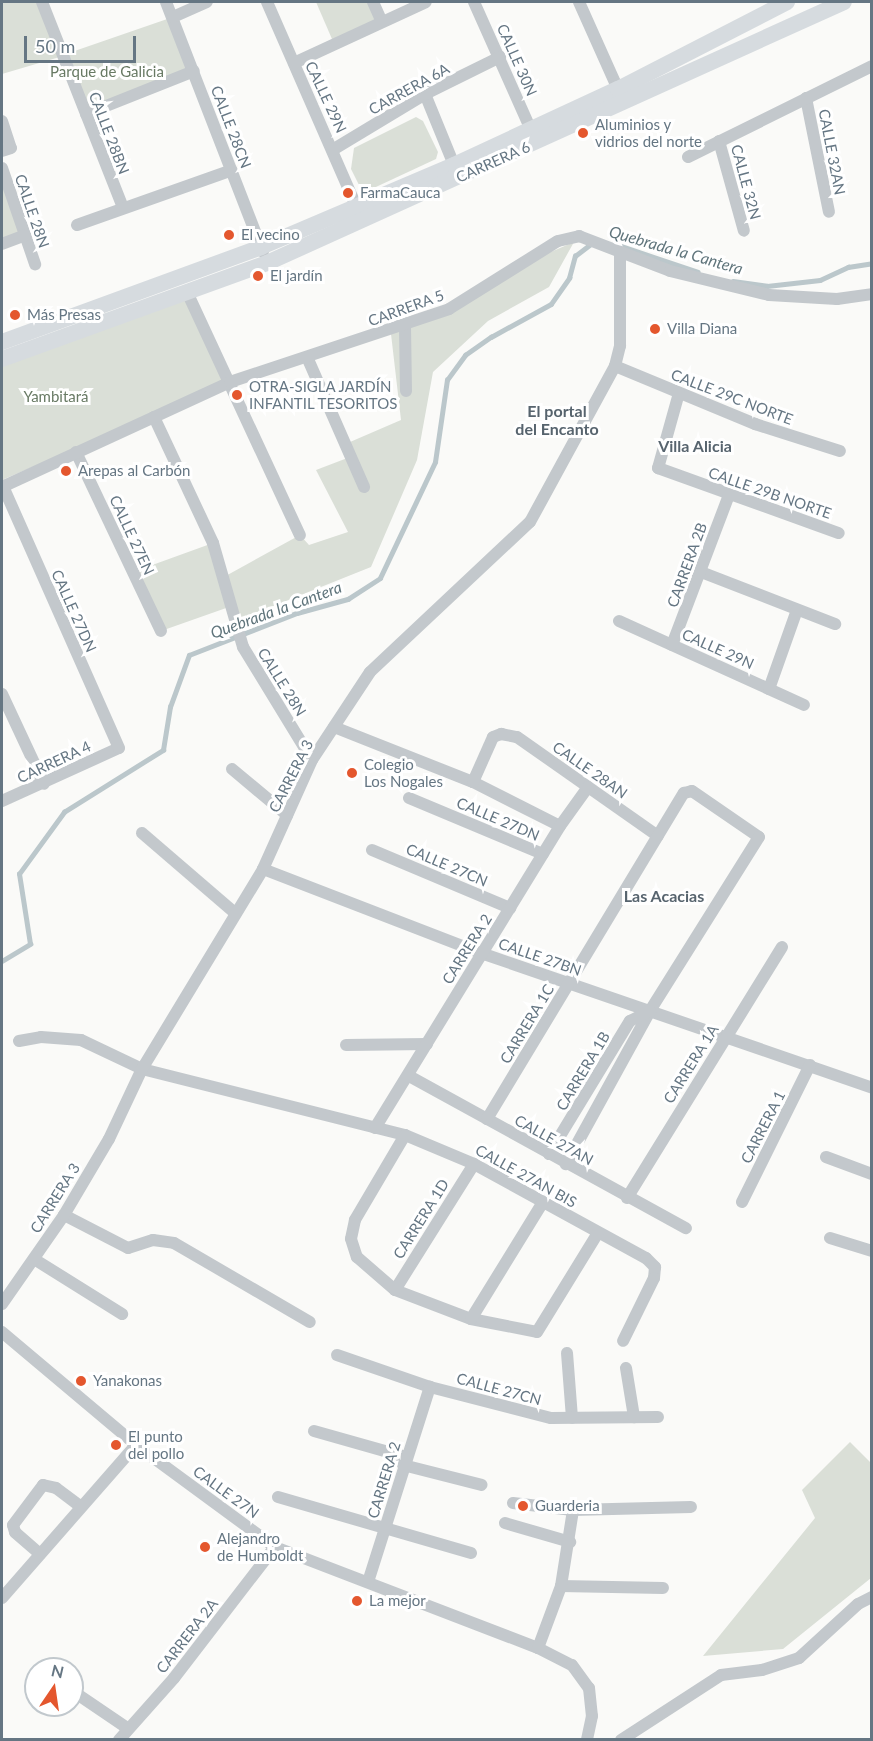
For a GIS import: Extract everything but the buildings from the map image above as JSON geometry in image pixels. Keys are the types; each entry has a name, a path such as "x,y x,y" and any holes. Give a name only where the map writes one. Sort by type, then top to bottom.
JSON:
{"main road":[{"name":"CARRERA 6","path":"2,342 261,247 454,165 618,88 787,2"},
{"name":"CARRERA 6","path":"2,359 267,263 844,2"}],"street":[{"name":"CALLE 28BN","path":"42,2 123,208"},
{"name":"CALLE 28CN","path":"166,2 267,263"},
{"path":"173,17 207,2"},
{"name":"CALLE 29N","path":"267,2 334,149 357,206"},
{"path":"373,2 381,20"},
{"path":"294,63 335,46 381,20 426,2"},
{"name":"CALLE 30N","path":"474,2 531,130"},
{"path":"579,2 618,88"},
{"name":"CARRERA 6A","path":"334,149 425,94 500,57"},
{"path":"688,157 872,66"},
{"path":"86,114 194,71"},
{"path":"425,94 454,165"},
{"name":"CALLE 32AN","path":"807,98 829,212"},
{"path":"2,121 6,149"},
{"name":"CALLE 32N","path":"719,141 744,231"},
{"name":"CALLE 28N","path":"2,168 35,264"},
{"path":"77,225 232,170"},
{"path":"2,244 25,235"},
{"name":"CARRERA 5","path":"2,486 230,382 405,327 477,295 558,241 579,236 617,251"},
{"path":"617,251 670,271 769,295 837,299 872,294"},
{"name":"CARRERA 3","path":"4,1297 64,1215 110,1139 142,1069 263,869 312,760 370,672 530,522 615,366 620,346 617,251"},
{"path":"187,292 300,535"},
{"path":"405,327 406,391"},
{"path":"306,357 364,487"},
{"name":"CALLE 29C NORTE","path":"615,366 755,424 840,451"},
{"name":"CALLE 29B NORTE","path":"679,393 658,468 839,533"},
{"name":"CALLE 28N","path":"154,417 213,543 233,622 243,647 312,760"},
{"name":"CALLE 27EN","path":"76,452 161,631"},
{"name":"CALLE 27DN","path":"2,486 119,748"},
{"name":"CARRERA 2B","path":"672,645 729,495"},
{"path":"701,572 835,624"},
{"path":"769,689 797,610"},
{"name":"CALLE 29N","path":"619,621 804,705"},
{"path":"2,694 44,784"},
{"path":"333,728 473,782 560,826"},
{"name":"CALLE 28AN","path":"473,782 493,737 501,734 517,737 658,836"},
{"name":"CARRERA 4","path":"2,801 44,784 119,748"},
{"path":"232,770 287,815"},
{"name":"CARRERA 2","path":"375,1128 410,1076 481,953 560,826 588,787"},
{"name":"CARRERA 1C","path":"487,1119 687,790 759,837"},
{"name":"CALLE 27DN","path":"409,798 543,854"},
{"path":"142,833 235,913"},
{"name":"CARRERA 1B","path":"566,1164 650,1011 759,837"},
{"name":"CALLE 27CN","path":"372,850 510,908"},
{"name":"CALLE 27BN","path":"263,869 481,953 810,1065"},
{"name":"CARRERA 1A","path":"627,1198 782,947"},
{"name":"CARRERA 1B","path":"549,1154 630,1021 650,1011"},
{"path":"19,1041 40,1037 81,1040 142,1069 375,1128"},
{"path":"345,1045 427,1044"},
{"path":"810,1065 872,1088"},
{"name":"CARRERA 1","path":"742,1202 810,1065"},
{"name":"CALLE 27AN","path":"410,1076 627,1198 686,1228"},
{"name":"CALLE 27AN BIS","path":"375,1128 405,1135 474,1164 646,1258 655,1267 654,1278 623,1341"},
{"path":"405,1135 355,1220 351,1239 357,1257 395,1290 471,1319 537,1332 598,1233"},
{"path":"826,1156 872,1174"},
{"name":"CARRERA 1D","path":"395,1290 474,1164"},
{"path":"471,1319 543,1202"},
{"path":"64,1215 128,1248 153,1240 174,1243 310,1322"},
{"path":"830,1238 872,1251"},
{"path":"34,1259 122,1314"},
{"name":"CALLE 27N","path":"2,1332 136,1444 275,1547 538,1648 572,1665 589,1688 592,1716 587,1740"},
{"path":"567,1353 572,1418"},
{"name":"CALLE 27CN","path":"337,1355 430,1387 551,1418 658,1417"},
{"path":"626,1368 634,1417"},
{"name":"CARRERA 2","path":"368,1582 404,1461 430,1387"},
{"path":"314,1431 482,1485"},
{"path":"2,1598 136,1444"},
{"path":"40,1554 15,1532 13,1525 15,1518 43,1485 57,1488 81,1507"},
{"path":"278,1497 471,1553"},
{"path":"513,1503 573,1510 691,1507"},
{"path":"538,1648 561,1586 570,1542 573,1510"},
{"path":"505,1523 570,1542"},
{"name":"CARRERA 2A","path":"119,1740 127,1728 174,1678 275,1547"},
{"path":"561,1586 663,1588"},
{"path":"621,1740 721,1675 762,1670 799,1658 858,1604 872,1597"},
{"path":"84,1699 127,1728"}],"green space":[{"name":"Parque de Galicia","path":"2,2 42,2 63,55 173,17 194,71 86,114 63,56 2,74"},
{"path":"316,2 373,2 381,20 335,46"},
{"path":"416,117 423,121 438,152 436,159 363,193 351,169 354,148"},
{"path":"2,183 22,236 2,243"},
{"path":"574,242 549,287 488,321 433,372 417,460 371,567 233,622 229,607 161,631 133,572 213,543 222,578 300,535 309,545 348,532 316,470 350,457 350,442 401,420 391,334 518,266"},
{"name":"Yambitará","path":"187,292 230,382 2,480 2,359"},
{"path":"850,1442 871,1463 871,1578 783,1649 703,1656 815,1518 802,1490"}],"waterway":[{"name":"Quebrada la Cantera","path":"2,961 30,944 19,874 64,812 163,750 170,707 189,655 297,613 348,599 380,578 435,462 447,380 465,355 491,337 551,304 569,278 575,256 591,244"},
{"name":"Quebrada la Cantera","path":"618,245 698,272"},
{"name":"Quebrada la Cantera","path":"733,281 767,286 820,280 848,267 872,263"}],"place":[{"name":"Aluminios y vidrios del norte","path":"583,133"},
{"name":"FarmaCauca","path":"348,193"},
{"name":"El vecino","path":"229,235"},
{"name":"El jardín","path":"258,276"},
{"name":"Más Presas","path":"15,315"},
{"name":"Villa Diana","path":"655,329"},
{"name":"OTRA-SIGLA JARDÍN INFANTIL TESORITOS","path":"237,395"},
{"name":"Arepas al Carbón","path":"66,471"},
{"name":"Colegio Los Nogales","path":"352,773"},
{"name":"Yanakonas","path":"81,1381"},
{"name":"El punto del pollo","path":"116,1445"},
{"name":"Guarderia","path":"523,1506"},
{"name":"Alejandro de Humboldt","path":"205,1547"},
{"name":"La mejor","path":"357,1601"}],"district":[{"name":"El portal del Encanto","path":"557,420"},
{"name":"Villa Alicia","path":"695,446"},
{"name":"Las Acacias","path":"664,896"}]}
